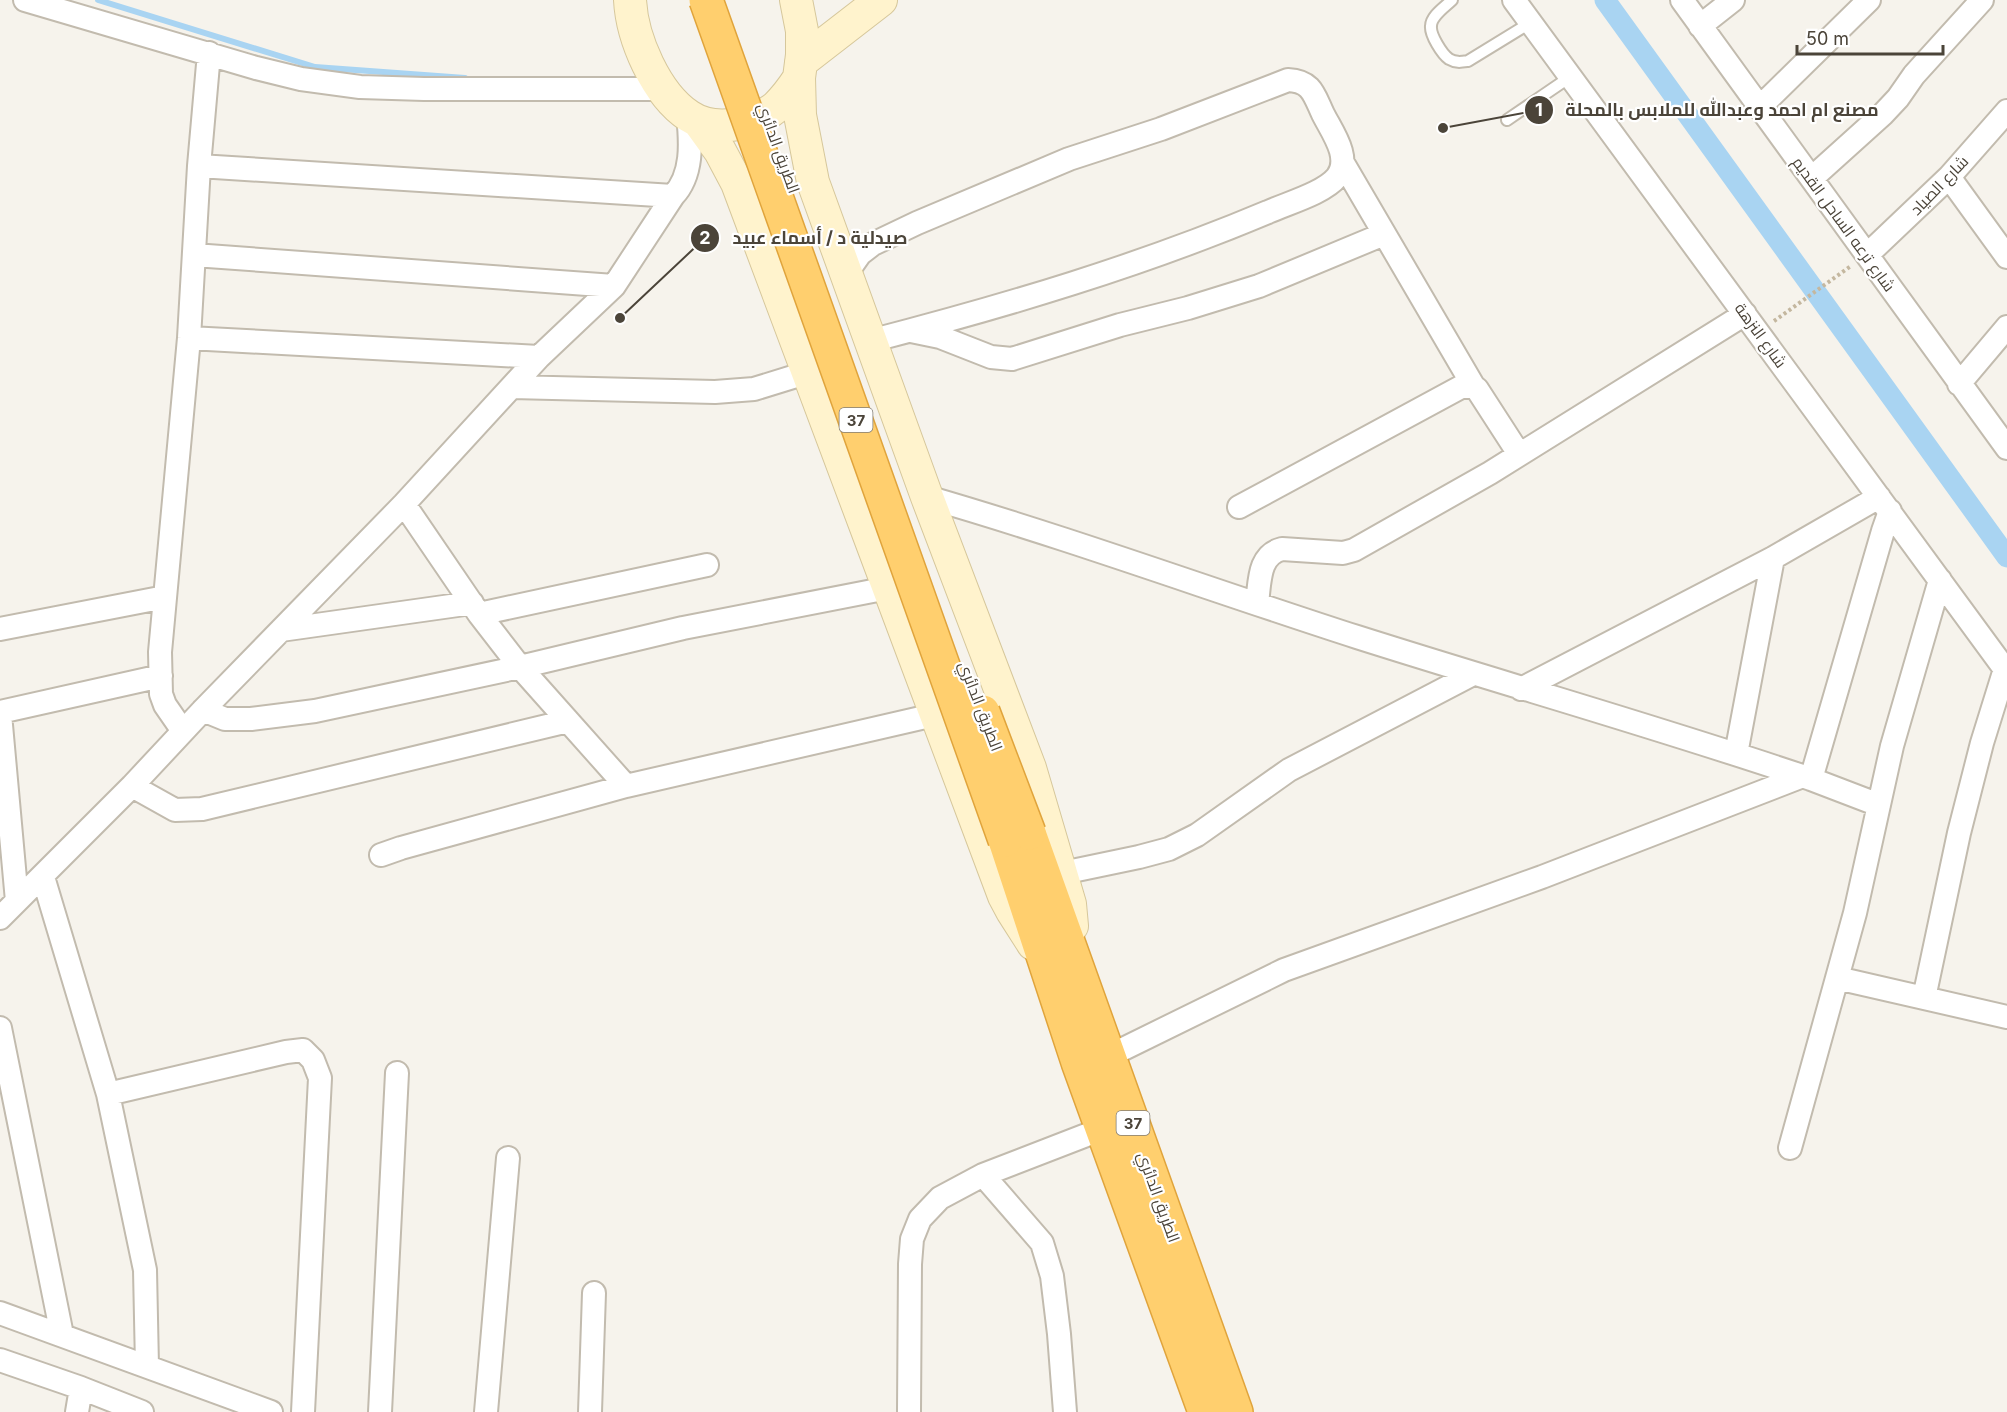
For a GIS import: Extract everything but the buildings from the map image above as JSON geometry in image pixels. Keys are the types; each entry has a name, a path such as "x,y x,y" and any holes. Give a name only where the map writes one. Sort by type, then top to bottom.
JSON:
{"highway":[{"name":"الطريق الدائري","path":"706,0 1058,953 1102,1129 1205,1412"},
{"name":"الطريق الدائري","path":"727,0 935,586 1017,837 1054,874 1058,953 1109,1056 1236,1412"}],"street":[{"path":"25,0 301,79 360,87 424,89 663,89"},
{"path":"630,0 634,29 641,50 663,89 694,118 720,151 737,183 809,372 934,715 1004,896 1018,922 1058,953"},
{"path":"796,0 802,31 800,115 813,182 927,497 1030,768 1054,874 1169,849 1197,835 1289,770 1473,674"},
{"path":"694,118 718,125 738,124 757,118 774,108 788,95 800,70 881,0"},
{"name":"شارع النزهة","path":"1514,0 2006,670"},
{"name":"شارع ترعه الساحل القديم","path":"1682,0 1959,384 2005,439"},
{"path":"1700,26 1733,0"},
{"path":"1760,108 1869,0"},
{"path":"1812,178 1883,114 1914,75 1982,0"},
{"path":"183,731 165,705 161,694 160,652 189,338 199,166 209,53"},
{"path":"846,274 860,254 873,244 917,223 1069,159 1161,129 1288,80 1300,80 1311,89 1341,149 1343,163 1384,234 1474,387 1519,454"},
{"name":"شارع الصياد","path":"1867,255 1949,177 2007,111"},
{"path":"0,918 132,786 404,504 539,357 614,286 681,187 689,164 694,118"},
{"path":"870,341 948,318 1007,304 1100,274 1253,218 1327,187 1338,176 1343,163"},
{"path":"199,166 673,196"},
{"path":"1949,177 2007,256"},
{"path":"909,331 940,338 991,357 1012,359 1120,325 1188,309 1259,286 1384,234"},
{"path":"194,255 614,286"},
{"path":"1257,603 1264,561 1274,551 1282,549 1343,553 1354,549 1490,473 1745,314"},
{"path":"1959,384 2007,327"},
{"path":"189,338 539,357"},
{"path":"512,387 715,392 754,389 809,372"},
{"path":"1239,507 1461,387 1474,387"},
{"path":"927,497 1473,674 1736,754 1879,805"},
{"path":"404,504 475,609 520,667 626,786"},
{"path":"1521,689 1773,558 1885,504 1883,531 1807,778"},
{"path":"1736,754 1773,558"},
{"path":"281,630 475,609 707,565"},
{"path":"1790,1148 1855,913 1892,746 1940,580"},
{"path":"203,710 225,719 251,719 315,711 520,667 683,628 888,588"},
{"path":"0,628 165,597"},
{"path":"1924,998 1959,833 1982,743 2006,670"},
{"path":"17,901 0,713 161,676"},
{"path":"381,855 626,786 934,715"},
{"path":"132,786 175,810 202,809 568,721"},
{"path":"1109,1056 1284,970 1807,778"},
{"path":"43,877 108,1094 145,1270 147,1366"},
{"path":"1837,978 2007,1017"},
{"path":"0,1028 62,1335"},
{"path":"108,1094 286,1052 303,1050 313,1060 320,1078 303,1412"},
{"path":"380,1412 397,1073"},
{"path":"909,1412 910,1264 912,1239 920,1219 940,1198 983,1175 1102,1129"},
{"path":"486,1412 508,1158"},
{"path":"983,1175 1042,1244 1052,1276 1065,1412"},
{"path":"590,1412 594,1293"},
{"path":"0,1313 271,1412"},
{"path":"0,1360 142,1412"},
{"path":"78,1412 81,1388"}],"lane":[{"path":"1452,0 1436,15 1431,25 1433,35 1448,58 1457,62 1468,61 1530,23"},
{"path":"1507,120 1570,77"}],"path":[{"path":"1790,309 1834,278"}],"waterway":[{"path":"98,0 315,67 465,78"},
{"path":"1605,0 2007,557"}],"place":[{"name":"مصنع ام احمد وعبدالله للملابس بالمحلة","path":"1443,128"},
{"name":"صيدلية د / أسماء عبيد","path":"620,318"}]}
